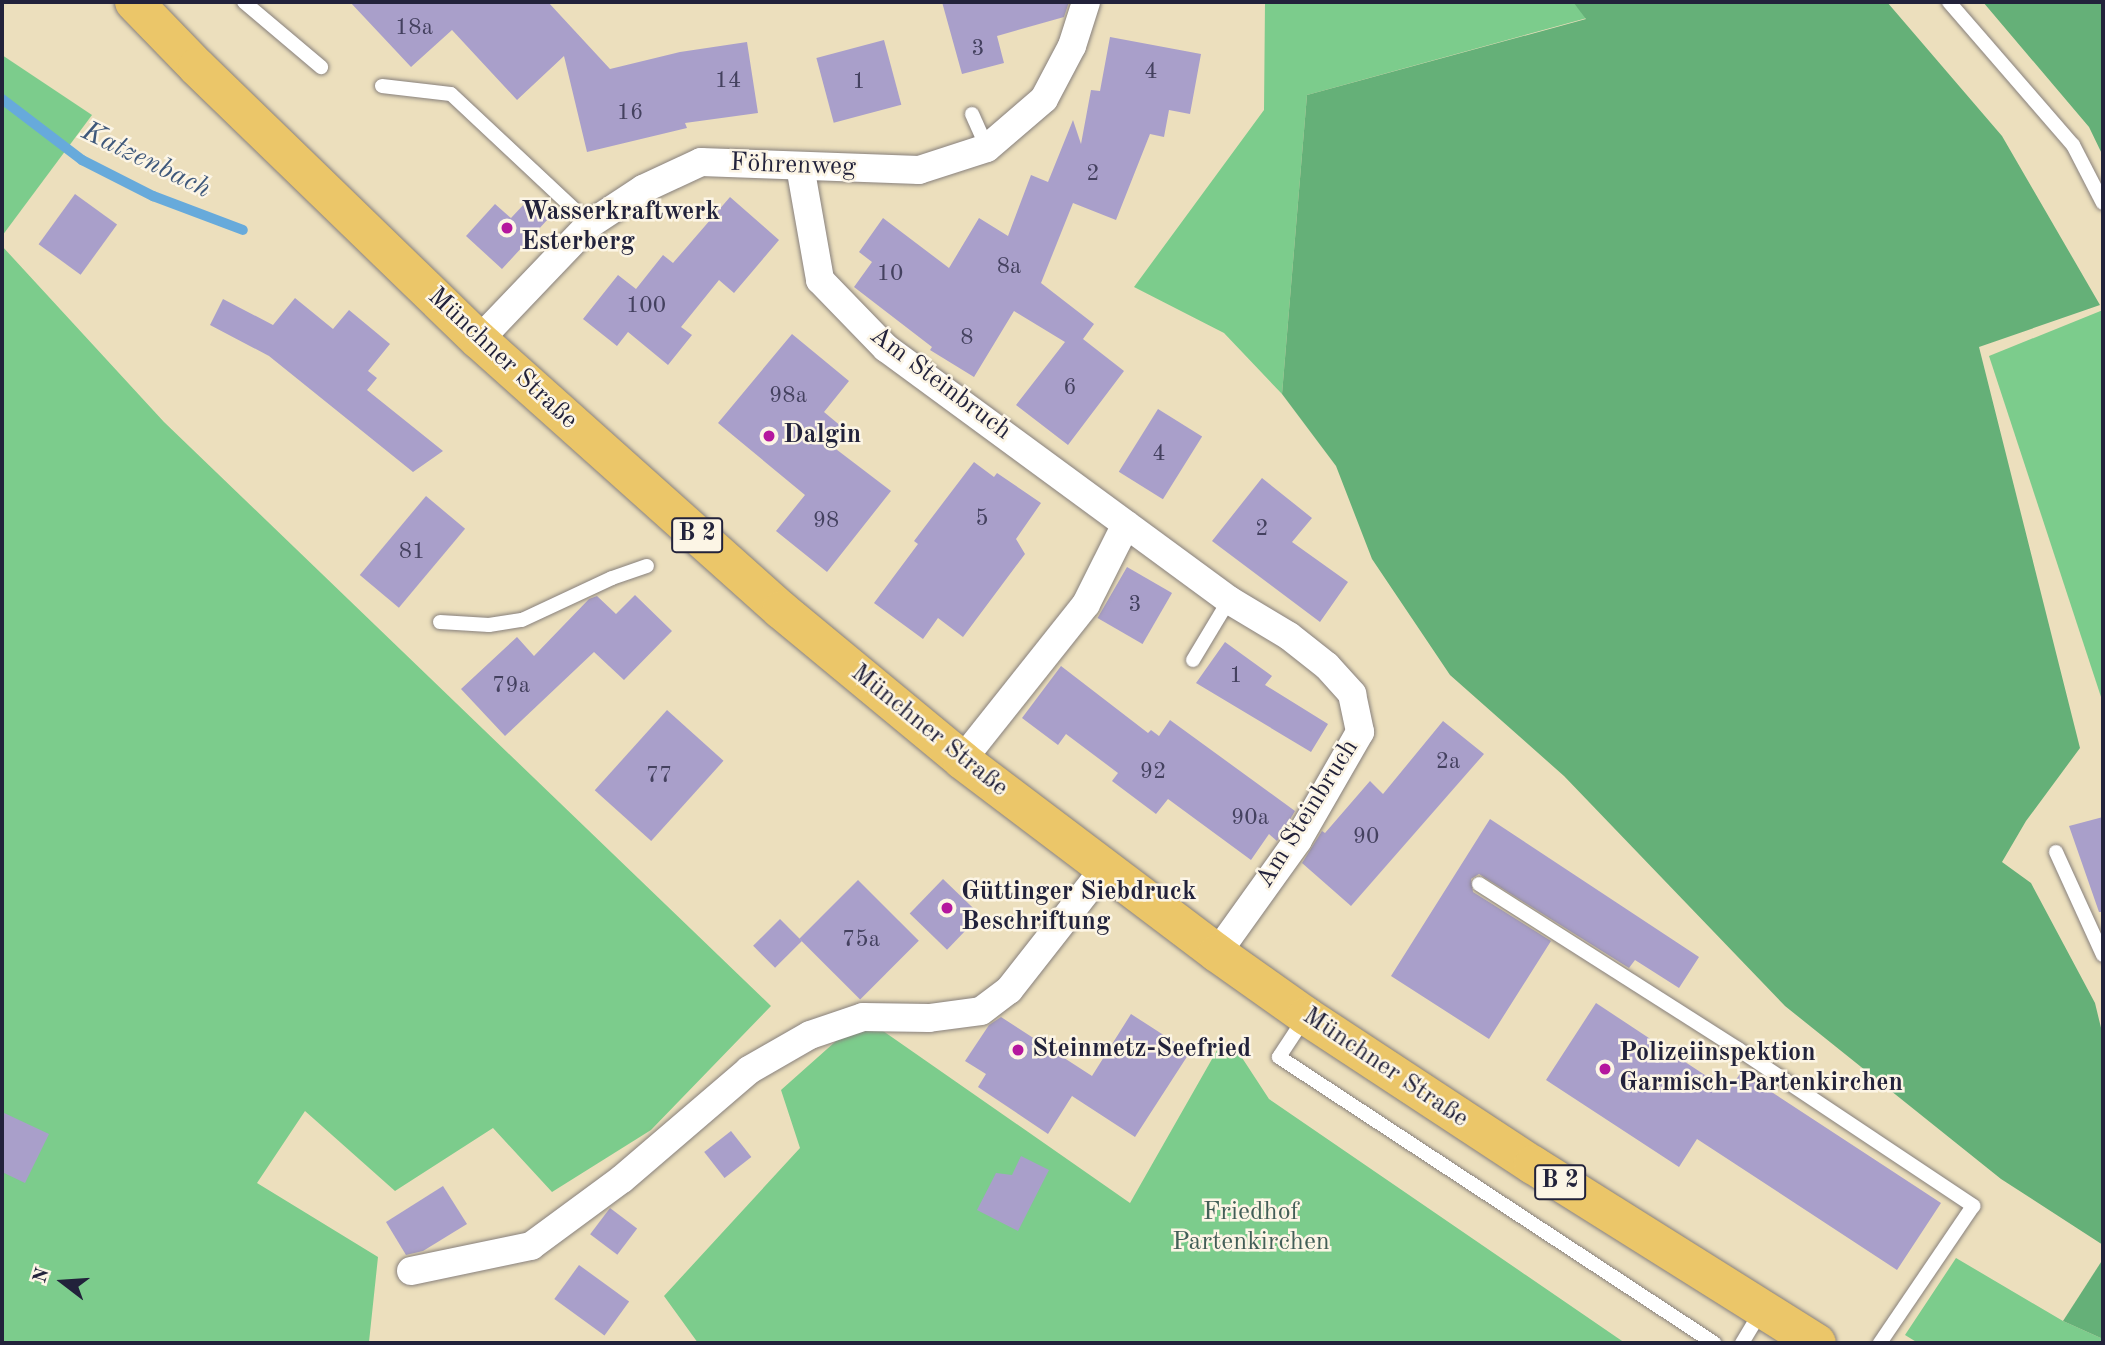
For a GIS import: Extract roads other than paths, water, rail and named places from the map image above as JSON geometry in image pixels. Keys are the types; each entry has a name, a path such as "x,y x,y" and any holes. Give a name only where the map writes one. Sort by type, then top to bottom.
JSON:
{"main road":[{"name":"Münchner Straße","path":"148,7 479,340 781,610 962,760 1104,869 1306,1016 1533,1166 1817,1343"}],"street":[{"name":"Föhrenweg","path":"479,340 590,224 643,189 702,162 919,170 987,148 1044,99 1072,46 1086,2"},
{"name":"Am Steinbruch","path":"800,166 820,280 886,348 1229,600 1289,636 1327,666 1352,694 1360,732 1298,840 1217,953"},
{"path":"962,760 1086,604 1126,524"},
{"path":"411,1271 531,1246 622,1179 749,1070 810,1035 863,1017 929,1018 982,1011 1009,990 1104,869"}],"lane":[{"path":"244,2 321,67"},
{"path":"1949,2 2073,145 2103,203"},
{"path":"382,86 451,94 590,224"},
{"path":"972,114 987,148"},
{"path":"440,622 489,625 523,620 612,578 647,566"},
{"path":"1193,660 1229,600"},
{"path":"2056,852 2103,955"},
{"path":"1479,884 1738,1049 1973,1206 1880,1343"},
{"path":"1306,1016 1279,1057 1714,1343"},
{"path":"1742,1343 1762,1310"}],"waterway":[{"name":"Katzenbach","path":"2,99 82,160 153,196 243,230"}],"place":[{"name":"Wasserkraftwerk Esterberg","path":"507,228"},
{"name":"Dalgin","path":"769,436"},
{"name":"Güttinger Siebdruck Beschriftung","path":"947,908"},
{"name":"Steinmetz-Seefried","path":"1018,1050"},
{"name":"Polizeiinspektion Garmisch-Partenkirchen","path":"1605,1069"}],"park label":[{"name":"Friedhof Partenkirchen","path":"1251,1228"}]}
